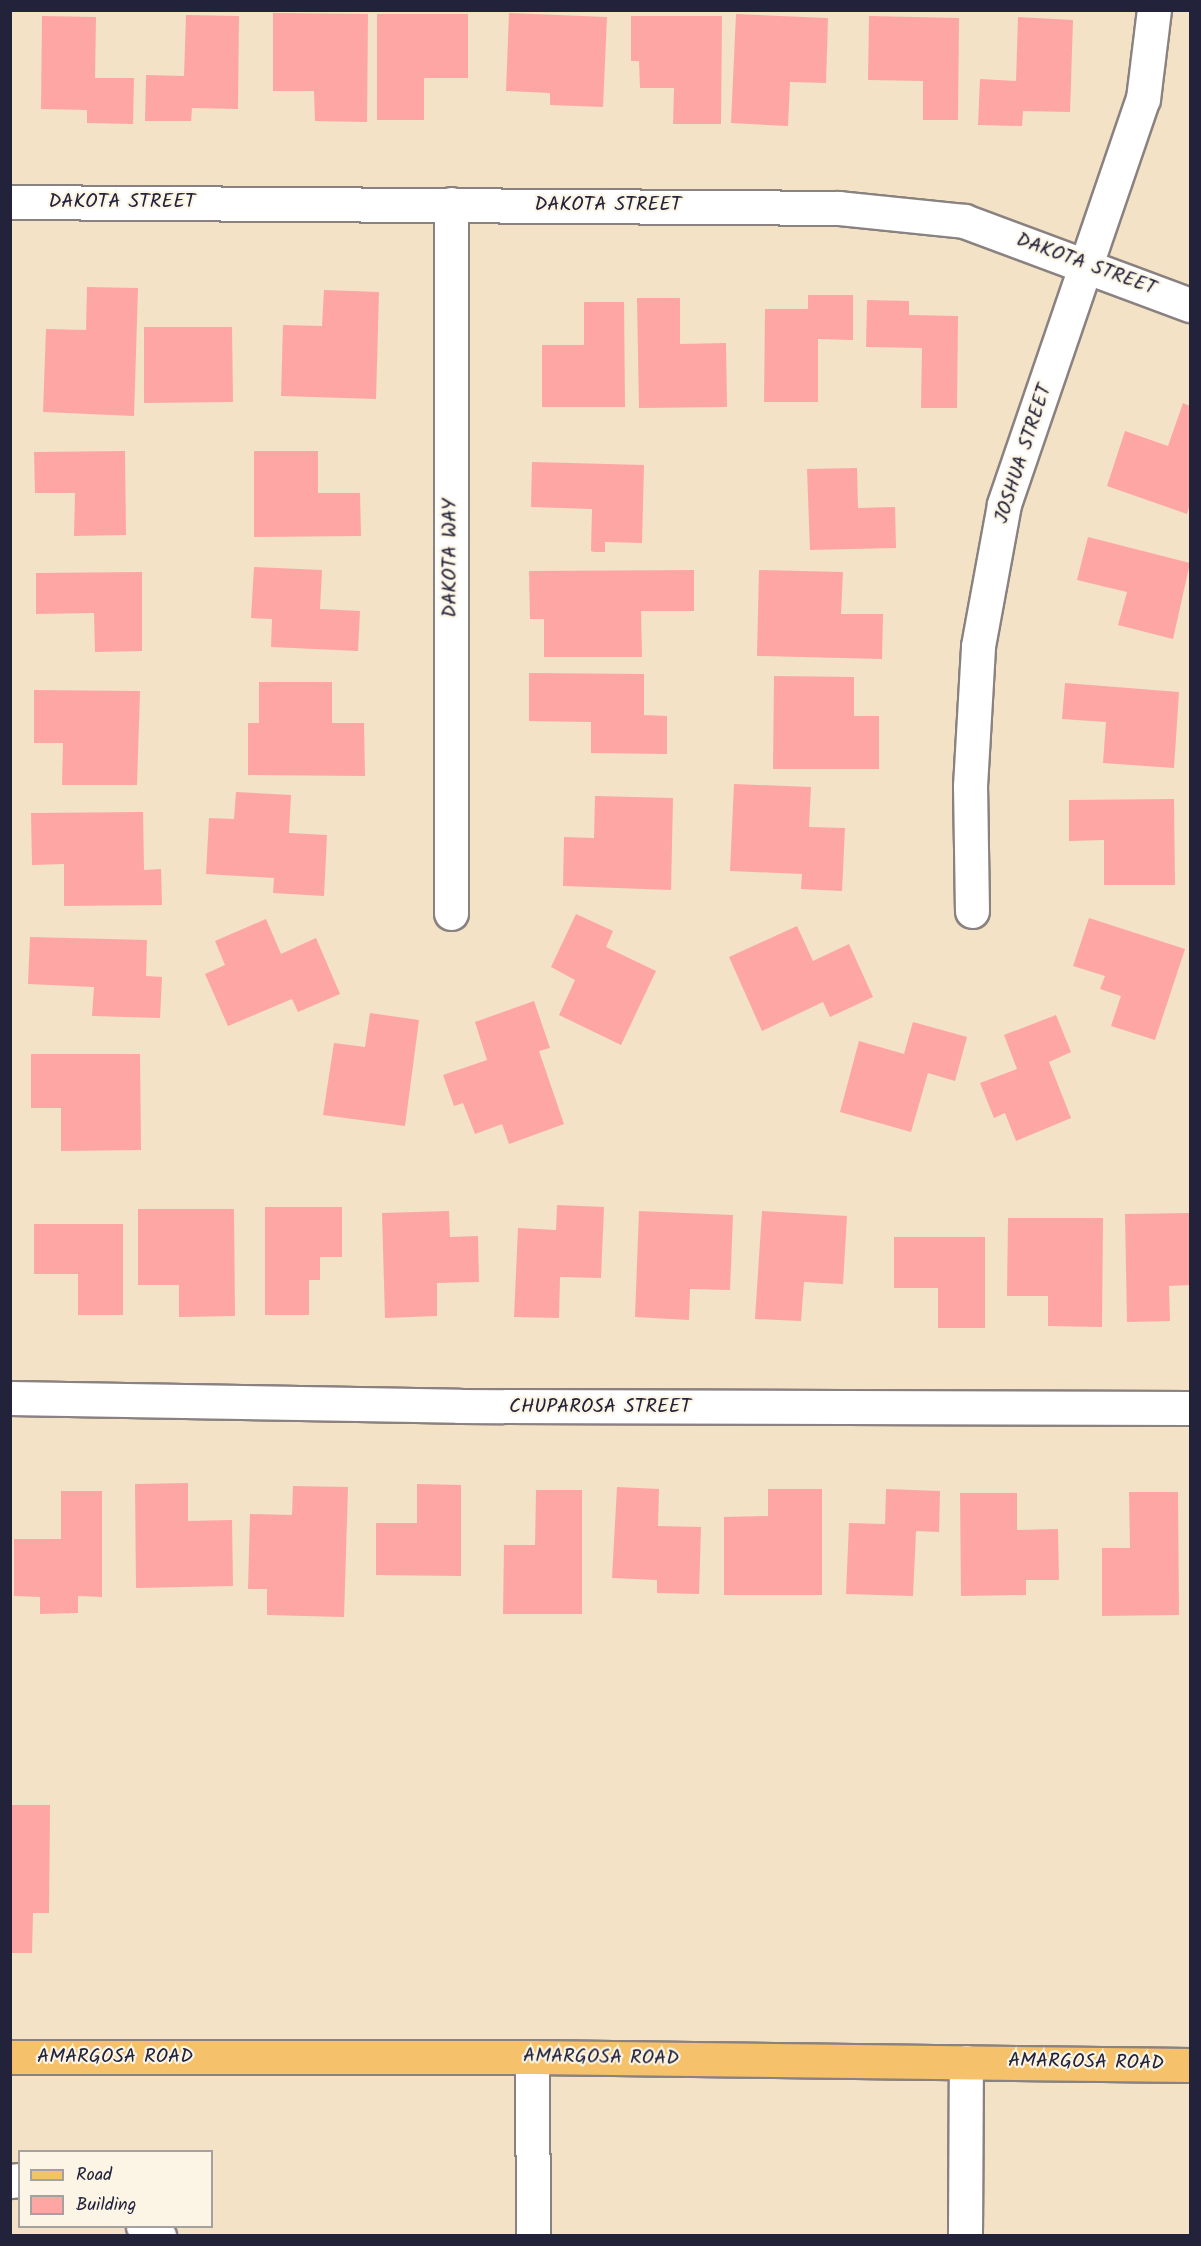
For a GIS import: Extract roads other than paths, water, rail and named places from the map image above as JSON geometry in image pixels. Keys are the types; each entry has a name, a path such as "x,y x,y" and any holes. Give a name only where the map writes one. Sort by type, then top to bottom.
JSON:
{"main road":[{"name":"AMARGOSA ROAD","path":"10,2057 531,2057 1191,2065"}],"street":[{"name":"JOSHUA STREET","path":"972,911 970,786 978,646 1004,504 1143,99 1155,10"},
{"name":"DAKOTA STREET","path":"10,202 839,208 964,221 1087,264 1191,304"},
{"name":"DAKOTA WAY","path":"451,204 451,913"},
{"name":"CHUPAROSA STREET","path":"10,1398 471,1407 1191,1408"},
{"path":"531,2057 533,2235"},
{"path":"965,2235 966,2062"}]}
